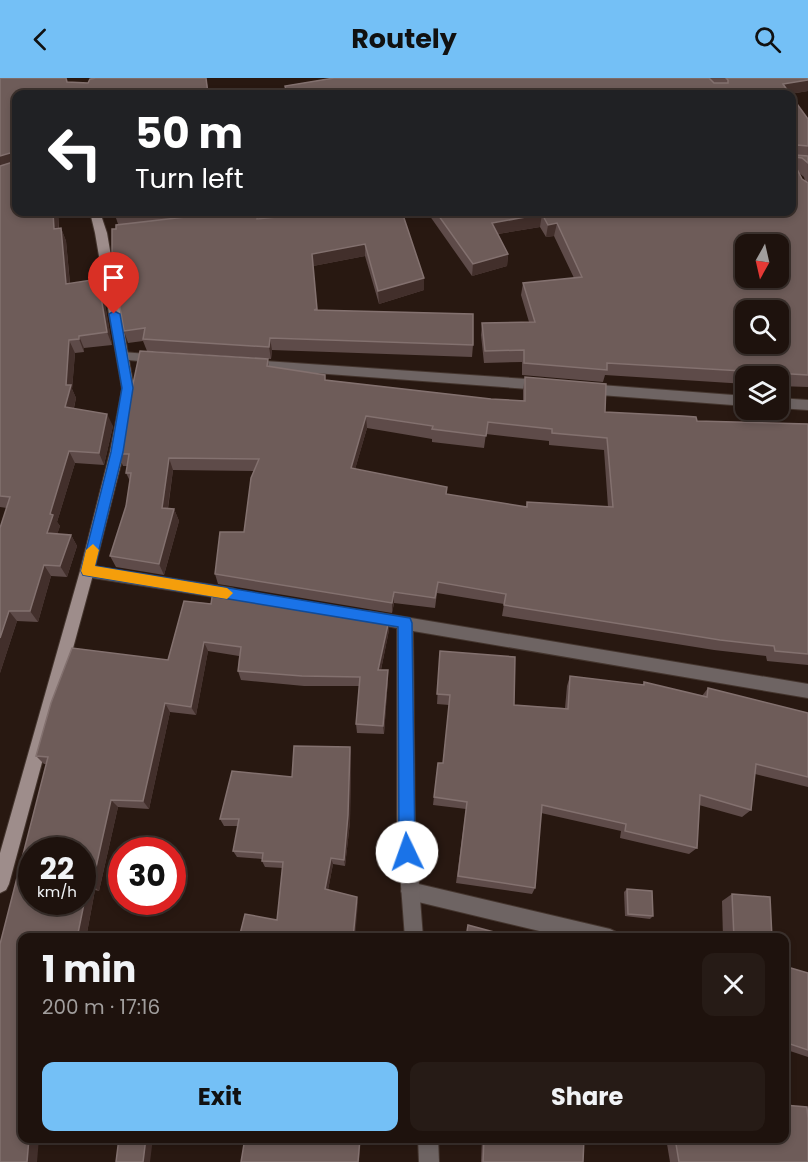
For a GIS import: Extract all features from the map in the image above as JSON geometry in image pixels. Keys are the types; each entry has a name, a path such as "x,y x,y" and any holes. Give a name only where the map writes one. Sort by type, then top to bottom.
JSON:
{"street":[{"path":"0,884 87,571 117,452 128,388 107,232 97,216"},
{"path":"230,218 250,216"},
{"path":"123,356 171,359"},
{"path":"231,363 551,386"},
{"path":"574,388 735,400"},
{"path":"789,404 808,405"},
{"path":"87,571 252,598"},
{"path":"358,615 808,691"},
{"path":"405,623 406,833 414,933"},
{"path":"410,891 589,933"},
{"path":"428,1143 429,1162"}],"building":[{"path":"0,78 66,78 67,82 88,83 90,79 96,78 206,78 208,90 12,90 12,155 10,153 0,156"},
{"path":"334,78 709,78 714,83 728,83 726,78 808,78 808,80 783,84 787,90 286,90 285,86"},
{"path":"796,102 808,119 808,146 796,146"},
{"path":"796,155 808,156 808,163 802,158 796,157"},
{"path":"12,162 12,216 53,216 54,229 61,228 66,284 98,279 107,332 79,336 79,339 69,340 66,385 71,385 65,407 107,414 99,453 69,451 50,514 53,515 47,533 71,535 60,566 44,565 30,611 9,611 0,638 0,528 10,497 0,496 0,166"},
{"path":"796,167 802,179 808,183 808,375 789,374 789,366 735,366 735,371 607,363 607,370 524,363 524,350 485,351 482,323 535,322 523,283 582,277 557,223 548,225 543,216 796,216"},
{"path":"194,216 257,216 257,219 288,216 403,216 424,278 378,291 365,244 312,254 317,309 314,310 473,314 473,345 270,338 269,347 143,339 145,328 124,331 112,261 112,229 116,229 116,225"},
{"path":"439,216 531,216 492,223 508,254 473,264"},
{"path":"140,351 268,359 267,366 325,375 325,380 491,399 525,401 525,377 606,384 605,412 696,417 697,421 808,424 808,654 775,651 774,646 720,640 504,605 506,594 438,582 435,598 394,592 392,603 215,574 220,532 244,532 251,478 259,459 169,458 162,508 174,509 159,564 110,556 126,506 131,473 126,473 129,454 118,454","holes":["366,416 433,426 432,429 486,436 488,422 552,429 552,433 607,438 613,507 527,502 527,507 446,494 447,487 351,468"]},
{"path":"213,591 389,620 378,670 388,670 383,726 356,724 360,677 302,676 238,671 241,647 204,642 191,707 165,703 143,801 111,800 96,867 96,837 27,837 48,757 36,756 51,703 72,648 168,660 184,601 211,604"},
{"path":"440,651 515,657 514,705 568,709 570,676 644,685 644,682 707,697 708,688 808,713 808,777 756,764 751,810 700,795 697,848 625,831 626,824 542,805 535,888 458,876 467,802 434,797 438,763 443,763 450,695 437,694"},
{"path":"294,746 350,747 344,860 331,858 325,889 357,897 353,933 240,933 245,914 277,920 283,862 262,861 263,853 233,851 239,819 220,819 232,771 292,777"},
{"path":"18,874 18,915 82,915 78,933 18,933 18,1143 29,1143 27,1162 0,1162 0,944"},
{"path":"627,889 652,891 653,916 628,914"},
{"path":"732,894 770,897 772,933 734,933"},
{"path":"468,925 498,933 467,933"},
{"path":"789,967 808,973 808,1050 789,1044"},
{"path":"789,1105 807,1107 808,1162 679,1162 676,1143 789,1143"},
{"path":"118,1143 145,1143 143,1162 116,1162"},
{"path":"244,1143 360,1143 358,1162 241,1162"},
{"path":"484,1143 584,1143 583,1162 483,1162"}],"slow traffic":[{"path":"93,550 87,571 227,593"}],"route":[{"path":"114,314 128,388 117,452 87,571 405,623 407,852"}]}
